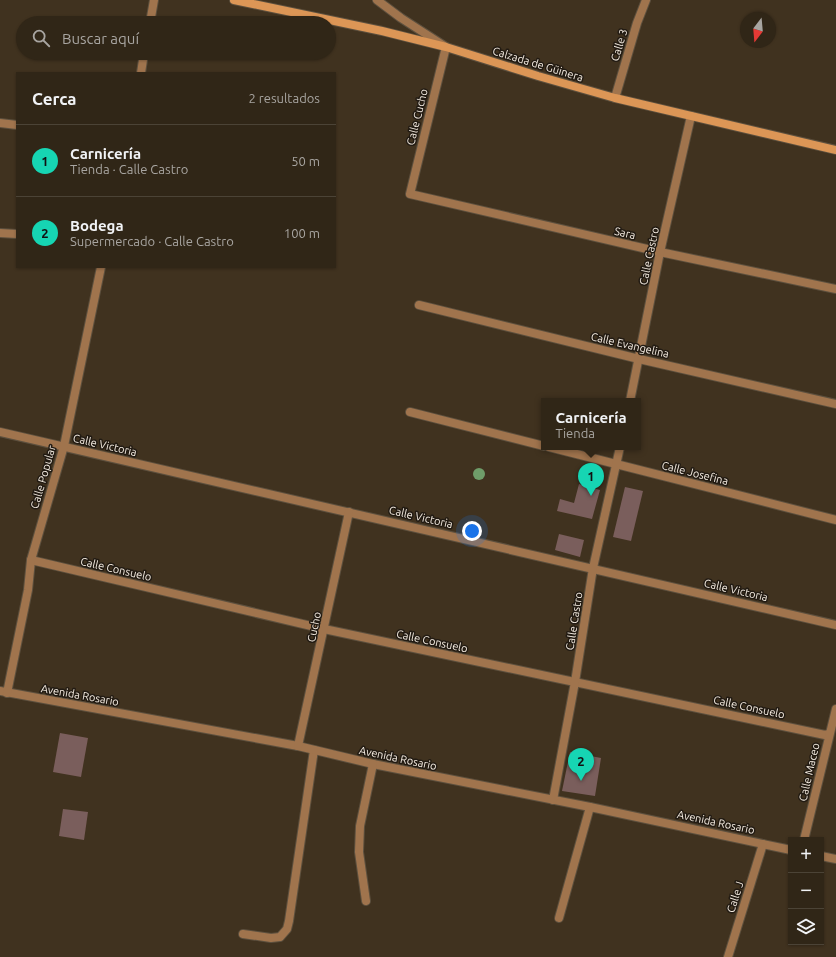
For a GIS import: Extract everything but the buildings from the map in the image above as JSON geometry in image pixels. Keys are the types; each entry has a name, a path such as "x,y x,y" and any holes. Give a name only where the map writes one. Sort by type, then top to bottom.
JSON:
{"main road":[{"name":"Calzada de Güinera","path":"234,0 310,16"},
{"name":"Calzada de Güinera","path":"336,21 446,46 538,76 615,98 836,150"}],"street":[{"path":"151,16 154,0"},
{"path":"377,0 400,18 446,46"},
{"name":"Calle 3","path":"615,98 637,23 646,0"},
{"name":"Calle Cucho","path":"410,194 446,46"},
{"path":"141,72 143,60"},
{"name":"Calle Castro","path":"631,398 660,252 691,116"},
{"path":"0,123 16,125"},
{"name":"Sara","path":"410,194 660,252 836,289"},
{"path":"0,232 16,234"},
{"name":"Calle Popular","path":"3,692 28,590 31,560 64,446 101,268"},
{"name":"Calle Evangelina","path":"419,305 639,359 836,404"},
{"path":"410,412 541,445"},
{"name":"Calle Victoria","path":"0,432 836,625"},
{"name":"Calle Josefina","path":"561,450 836,520"},
{"name":"Calle Castro","path":"553,800 575,682 593,568 619,450"},
{"name":"Cucho","path":"298,746 349,512"},
{"name":"Calle Consuelo","path":"31,560 324,629 825,735 829,734"},
{"name":"Avenida Rosario","path":"3,692 298,746 373,764 590,807 788,849"},
{"name":"Calle Maceo","path":"805,837 836,709"},
{"path":"243,934 271,938 280,937 287,929 295,885 314,750"},
{"path":"366,901 358,852 360,826 373,764"},
{"path":"559,918 590,807"},
{"name":"Calle J","path":"728,957 763,844"},
{"path":"824,857 836,859"}],"place":[{"name":"Carnicería","path":"591,496"},
{"name":"Bodega","path":"581,781"}]}
